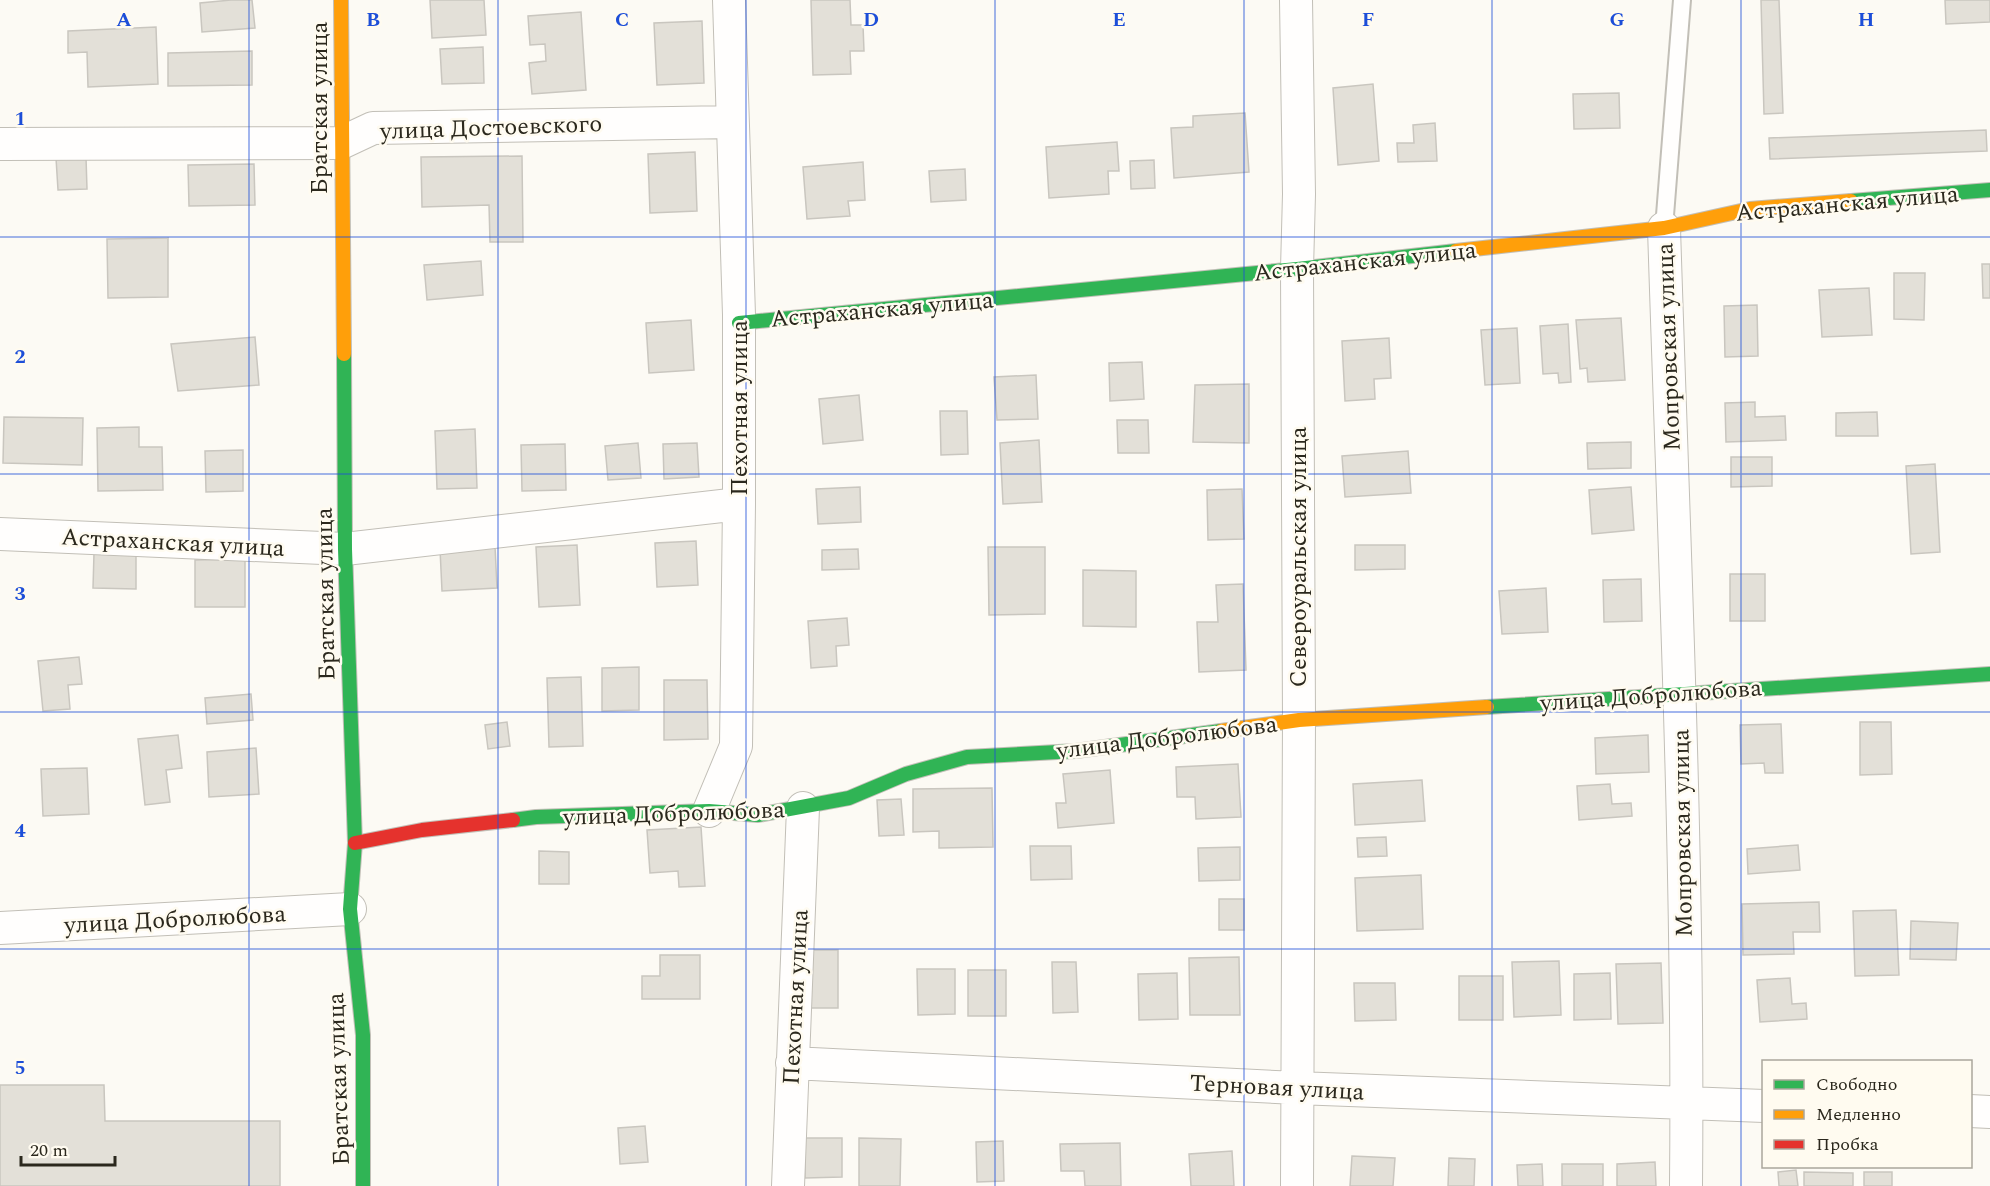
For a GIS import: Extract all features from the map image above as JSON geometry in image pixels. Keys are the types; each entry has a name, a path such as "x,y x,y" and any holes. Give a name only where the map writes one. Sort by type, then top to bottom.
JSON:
{"street":[{"name":"Братская улица","path":"341,0 345,549 355,843 350,909 363,1035 363,1186"},
{"name":"Пехотная улица","path":"709,811 736,746 740,504 739,323 729,0"},
{"name":"Североуральская улица","path":"1296,0 1299,195 1297,269 1299,720 1297,1186"},
{"name":"улица Достоевского","path":"0,144 341,143 373,128 732,122"},
{"name":"Астраханская улица","path":"739,323 1297,269 1664,228 1750,209 1990,190"},
{"name":"Мопровская улица","path":"1664,228 1679,693 1687,1104 1686,1186"},
{"name":"Астраханская улица","path":"0,534 345,549 740,504"},
{"name":"улица Добролюбова","path":"355,843 422,830 536,817 709,811 758,815 849,798 906,774 967,757 1076,751 1299,720 1990,674"},
{"name":"Пехотная улица","path":"788,1186 803,808"},
{"name":"улица Добролюбова","path":"0,928 350,909"},
{"name":"Терновая улица","path":"792,1063 1297,1088 1762,1106"},
{"path":"1972,1111 1990,1112"}],"lane":[{"path":"1664,228 1682,0"}],"building":[{"path":"252,0 255,28 202,32 200,3"},
{"path":"430,0 484,0 486,35 432,38"},
{"path":"811,0 850,0 851,25 863,25 864,51 850,51 851,74 813,75"},
{"path":"1761,0 1779,0 1783,113 1764,114"},
{"path":"1945,0 1990,0 1990,22 1946,24"},
{"path":"581,12 586,90 532,94 529,63 546,61 545,44 530,45 528,16"},
{"path":"702,21 704,83 657,85 654,23"},
{"path":"156,27 158,84 88,87 87,52 68,53 68,31"},
{"path":"483,47 484,83 442,84 440,49"},
{"path":"252,51 252,85 168,86 168,53"},
{"path":"1373,84 1379,161 1338,165 1333,88"},
{"path":"1619,93 1620,128 1574,129 1573,94"},
{"path":"1245,113 1249,172 1174,178 1171,128 1193,127 1193,116"},
{"path":"1435,123 1437,161 1398,162 1397,143 1414,143 1413,125"},
{"path":"1986,130 1987,151 1770,159 1769,138"},
{"path":"1117,142 1119,171 1108,171 1109,194 1049,198 1046,147"},
{"path":"695,152 697,211 650,213 648,154"},
{"path":"522,156 523,242 490,242 489,205 422,207 421,157"},
{"path":"86,157 87,189 58,190 56,158"},
{"path":"1154,160 1155,188 1131,189 1130,161"},
{"path":"863,162 865,200 848,201 850,216 807,219 803,167"},
{"path":"254,164 255,205 189,206 188,165"},
{"path":"965,169 966,200 931,202 929,171"},
{"path":"168,238 168,297 108,298 107,239"},
{"path":"481,261 483,295 427,300 424,265"},
{"path":"1982,264 1990,264 1990,298 1983,298"},
{"path":"1894,273 1925,273 1924,320 1894,319"},
{"path":"1869,288 1872,335 1822,337 1819,290"},
{"path":"1757,305 1758,356 1725,357 1724,306"},
{"path":"1621,318 1625,380 1588,382 1587,368 1580,369 1576,320"},
{"path":"691,320 694,370 649,373 646,323"},
{"path":"1568,324 1571,382 1559,383 1558,373 1543,374 1540,326"},
{"path":"1517,328 1520,383 1485,385 1481,330"},
{"path":"255,337 259,385 178,391 171,344"},
{"path":"1389,338 1391,378 1374,379 1375,399 1345,401 1342,341"},
{"path":"1142,362 1144,399 1110,401 1109,363"},
{"path":"1036,375 1038,419 997,420 994,377"},
{"path":"1249,384 1249,443 1193,442 1195,385"},
{"path":"859,395 863,440 823,444 819,399"},
{"path":"1755,402 1755,417 1785,416 1786,440 1726,442 1725,403"},
{"path":"940,411 967,411 968,454 941,455"},
{"path":"1877,412 1878,436 1836,436 1836,413"},
{"path":"4,417 83,418 82,465 3,463"},
{"path":"1117,420 1148,420 1149,453 1118,453"},
{"path":"139,427 139,447 162,447 163,490 98,491 97,428"},
{"path":"475,429 477,488 437,489 435,431"},
{"path":"1039,440 1042,502 1003,504 1000,443"},
{"path":"1631,442 1631,468 1588,469 1587,443"},
{"path":"638,443 641,478 608,480 605,446"},
{"path":"697,443 699,477 664,479 663,444"},
{"path":"565,444 566,490 522,491 521,445"},
{"path":"243,450 243,491 206,492 205,451"},
{"path":"1408,451 1411,493 1345,497 1342,456"},
{"path":"1731,457 1772,457 1772,486 1731,487"},
{"path":"1935,464 1940,552 1911,554 1906,466"},
{"path":"860,487 861,522 818,524 816,489"},
{"path":"1631,487 1634,530 1592,534 1589,490"},
{"path":"1242,489 1244,539 1208,540 1207,490"},
{"path":"696,541 698,585 657,587 655,543"},
{"path":"577,545 580,605 539,607 536,547"},
{"path":"1355,545 1405,545 1405,569 1355,570"},
{"path":"495,546 497,588 442,591 440,549"},
{"path":"988,547 1045,547 1045,614 989,615"},
{"path":"858,549 859,569 822,570 822,550"},
{"path":"94,553 136,553 136,589 93,588"},
{"path":"245,559 245,607 195,607 195,560"},
{"path":"1083,570 1136,571 1136,627 1083,626"},
{"path":"1730,574 1765,574 1765,621 1730,621"},
{"path":"1641,579 1642,621 1604,622 1603,580"},
{"path":"1243,584 1246,670 1199,672 1197,622 1218,622 1216,585"},
{"path":"1546,588 1548,632 1502,634 1499,591"},
{"path":"847,618 849,645 836,646 837,666 811,668 808,621"},
{"path":"79,657 82,684 68,685 70,709 43,711 38,661"},
{"path":"639,667 639,710 602,711 602,668"},
{"path":"581,677 583,746 549,747 547,678"},
{"path":"664,680 707,680 708,739 664,740"},
{"path":"251,694 253,720 207,724 205,698"},
{"path":"507,722 510,746 488,749 485,725"},
{"path":"1860,722 1891,722 1892,774 1860,775"},
{"path":"1781,724 1783,773 1765,773 1764,763 1741,764 1740,725"},
{"path":"178,735 182,768 166,770 170,802 145,805 138,739"},
{"path":"1648,735 1649,772 1596,774 1595,738"},
{"path":"256,748 259,794 209,797 207,752"},
{"path":"1238,764 1241,817 1196,819 1195,797 1177,797 1176,767"},
{"path":"87,768 89,814 43,816 41,769"},
{"path":"1110,770 1114,823 1058,828 1056,803 1066,803 1063,774"},
{"path":"1422,780 1425,821 1355,825 1353,784"},
{"path":"1610,784 1612,804 1631,803 1632,816 1579,820 1577,786"},
{"path":"992,788 993,847 939,848 939,831 913,832 913,789"},
{"path":"901,799 904,835 879,836 877,800"},
{"path":"701,827 705,886 679,887 678,871 650,873 647,830"},
{"path":"1386,837 1387,856 1358,857 1357,838"},
{"path":"1798,845 1800,870 1748,874 1747,849"},
{"path":"1030,846 1071,846 1072,879 1031,880"},
{"path":"1240,847 1240,880 1199,881 1198,848"},
{"path":"539,851 569,852 569,884 539,884"},
{"path":"1421,875 1423,929 1357,931 1355,878"},
{"path":"1219,899 1244,899 1244,930 1219,930"},
{"path":"1819,902 1820,932 1793,932 1794,954 1743,955 1742,904"},
{"path":"1896,910 1899,975 1855,976 1853,911"},
{"path":"1911,921 1958,923 1956,960 1910,959"},
{"path":"808,950 838,950 838,1008 808,1008"},
{"path":"660,955 700,955 700,999 642,999 642,976 660,976"},
{"path":"1239,957 1240,1015 1190,1015 1189,958"},
{"path":"1559,961 1561,1015 1514,1017 1512,962"},
{"path":"1052,962 1076,962 1078,1012 1053,1013"},
{"path":"1661,963 1663,1023 1618,1024 1616,964"},
{"path":"917,969 955,969 955,1014 918,1015"},
{"path":"968,970 1006,970 1006,1016 968,1016"},
{"path":"1177,973 1178,1019 1139,1020 1138,974"},
{"path":"1610,973 1611,1019 1574,1020 1574,974"},
{"path":"1459,976 1503,976 1503,1020 1459,1020"},
{"path":"1790,978 1792,1004 1806,1003 1807,1019 1760,1022 1757,980"},
{"path":"1354,983 1395,983 1396,1020 1355,1021"},
{"path":"0,1085 104,1085 105,1121 280,1121 280,1186 0,1186"},
{"path":"645,1126 648,1162 620,1164 618,1128"},
{"path":"805,1138 842,1138 842,1177 805,1178"},
{"path":"859,1138 901,1139 900,1186 859,1186"},
{"path":"1003,1141 1004,1181 977,1182 976,1142"},
{"path":"1120,1143 1121,1186 1085,1186 1084,1171 1061,1171 1060,1144"},
{"path":"1232,1151 1234,1186 1191,1186 1189,1154"},
{"path":"1352,1156 1395,1158 1393,1186 1350,1186"},
{"path":"1449,1158 1475,1159 1474,1186 1448,1186"},
{"path":"1655,1162 1656,1186 1617,1186 1617,1164"},
{"path":"1542,1164 1543,1186 1518,1186 1517,1165"},
{"path":"1562,1164 1603,1164 1603,1186 1562,1186"},
{"path":"1796,1170 1798,1186 1779,1186 1778,1172"},
{"path":"1804,1172 1853,1173 1853,1186 1804,1186"},
{"path":"1864,1172 1892,1172 1892,1186 1864,1186"}],"traffic: fast":[{"path":"1851,201 1990,190"},
{"path":"739,323 1297,269 1456,251"},
{"path":"344,354 345,549 355,843 350,909 363,1035 363,1186"},
{"path":"1487,707 1990,674"},
{"path":"513,820 536,817 709,811 758,815 849,798 906,774 967,757 1076,751 1221,731"}],"traffic: slow":[{"path":"341,0 344,354"},
{"path":"1456,251 1664,228 1750,209 1851,201"},
{"path":"1221,731 1299,720 1487,707"}],"traffic: jam":[{"path":"355,843 422,830 513,820"}]}
